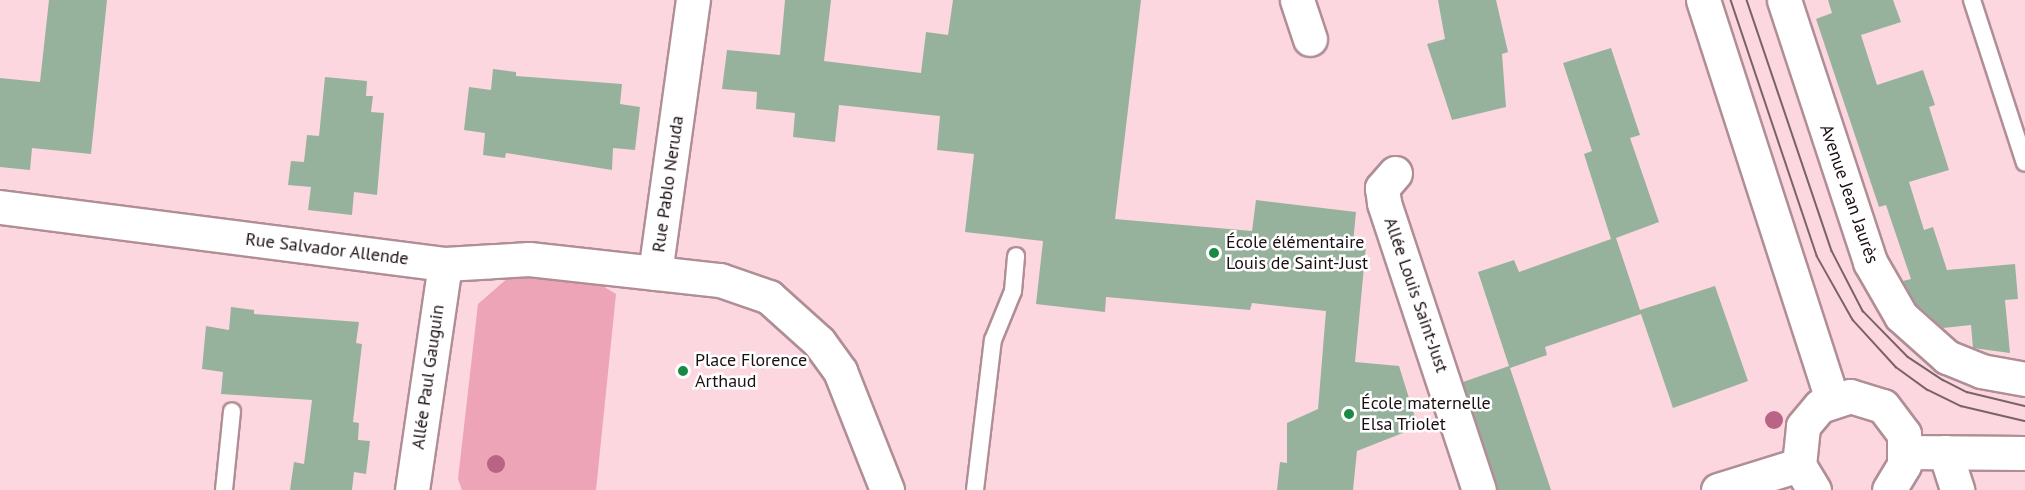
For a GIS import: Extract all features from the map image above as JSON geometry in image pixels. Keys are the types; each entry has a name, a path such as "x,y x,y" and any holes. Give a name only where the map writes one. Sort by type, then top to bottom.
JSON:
{"street":[{"name":"Rue Pablo Neruda","path":"693,0 656,273 720,280 761,294 811,334 840,372 887,490"},
{"path":"1297,0 1310,39"},
{"path":"1703,0 1832,399"},
{"name":"Avenue Jean Jaurès","path":"1785,0 1870,262 1901,316 1922,340 1947,357 1981,371 2025,379"},
{"name":"Allée Louis Saint-Just","path":"1395,173 1382,188 1384,204 1479,490"},
{"name":"Rue Salvador Allende","path":"0,207 445,264 529,260 656,273"},
{"name":"Allée Paul Gauguin","path":"412,490 445,264"},
{"path":"1718,490 1807,478 1803,426 1832,399 1867,398 1883,406 1904,434 1906,452 1891,489"},
{"path":"1906,452 2025,453"},
{"path":"1945,452 1957,490"}],"lane":[{"path":"1972,0 2025,163"},
{"path":"975,490 993,340 1013,291 1016,256"},
{"path":"224,490 232,411"}],"shaded area":[{"path":"509,277 596,282 616,294 596,490 462,490 458,479 478,304"}],"building":[{"path":"49,0 107,0 91,154 32,148 30,170 0,167 0,78 40,82"},
{"path":"785,0 831,0 824,61 921,73 926,32 948,35 953,0 1141,0 1115,219 1252,231 1256,200 1356,212 1353,244 1366,246 1355,362 1399,366 1418,427 1357,451 1353,490 1277,490 1280,462 1287,463 1287,423 1318,409 1326,311 1252,303 1250,310 1106,297 1105,312 1036,304 1043,241 965,232 974,154 937,150 940,116 839,105 835,142 793,137 795,113 756,109 757,92 722,89 727,50 780,55"},
{"path":"1438,0 1496,0 1508,52 1502,54 1506,107 1452,120 1427,44 1445,39"},
{"path":"1828,0 1893,0 1901,22 1861,35 1877,85 1923,70 1935,105 1929,107 1949,170 1909,182 1924,230 1933,227 1947,270 2015,264 2018,299 2005,300 2010,353 1973,348 1971,325 1943,328 1916,304 1903,281 1911,279 1886,205 1879,207 1816,19 1832,13"},
{"path":"1611,48 1640,135 1630,138 1659,222 1616,238 1640,310 1715,286 1748,381 1673,408 1641,314 1545,347 1547,355 1510,368 1551,490 1497,490 1463,382 1509,366 1478,272 1514,260 1519,272 1611,239 1584,154 1592,151 1563,63"},
{"path":"493,69 516,72 516,76 622,84 620,104 640,107 635,150 613,148 612,170 506,153 505,158 483,155 485,133 464,130 469,87 491,90"},
{"path":"325,77 367,81 366,96 373,96 371,112 384,113 377,195 354,192 352,215 308,210 311,187 288,185 291,161 304,162 307,135 319,136"},
{"path":"231,307 254,310 254,314 359,322 356,343 362,344 353,422 359,423 358,440 370,441 366,474 354,472 352,490 290,490 294,462 304,464 312,400 221,394 223,372 202,369 206,326 229,330"}],"tram line":[{"path":"1731,0 1817,256 1853,320 1896,367 1928,390 1961,406 2025,421"},
{"path":"1747,0 1832,251 1863,311 1908,357 1943,380 1967,392 2025,406"}],"place":[{"name":"École élémentaire Louis de Saint-Just","path":"1214,253"},
{"name":"Place Florence Arthaud","path":"683,371"},
{"name":"École maternelle Elsa Triolet","path":"1349,414"}]}
